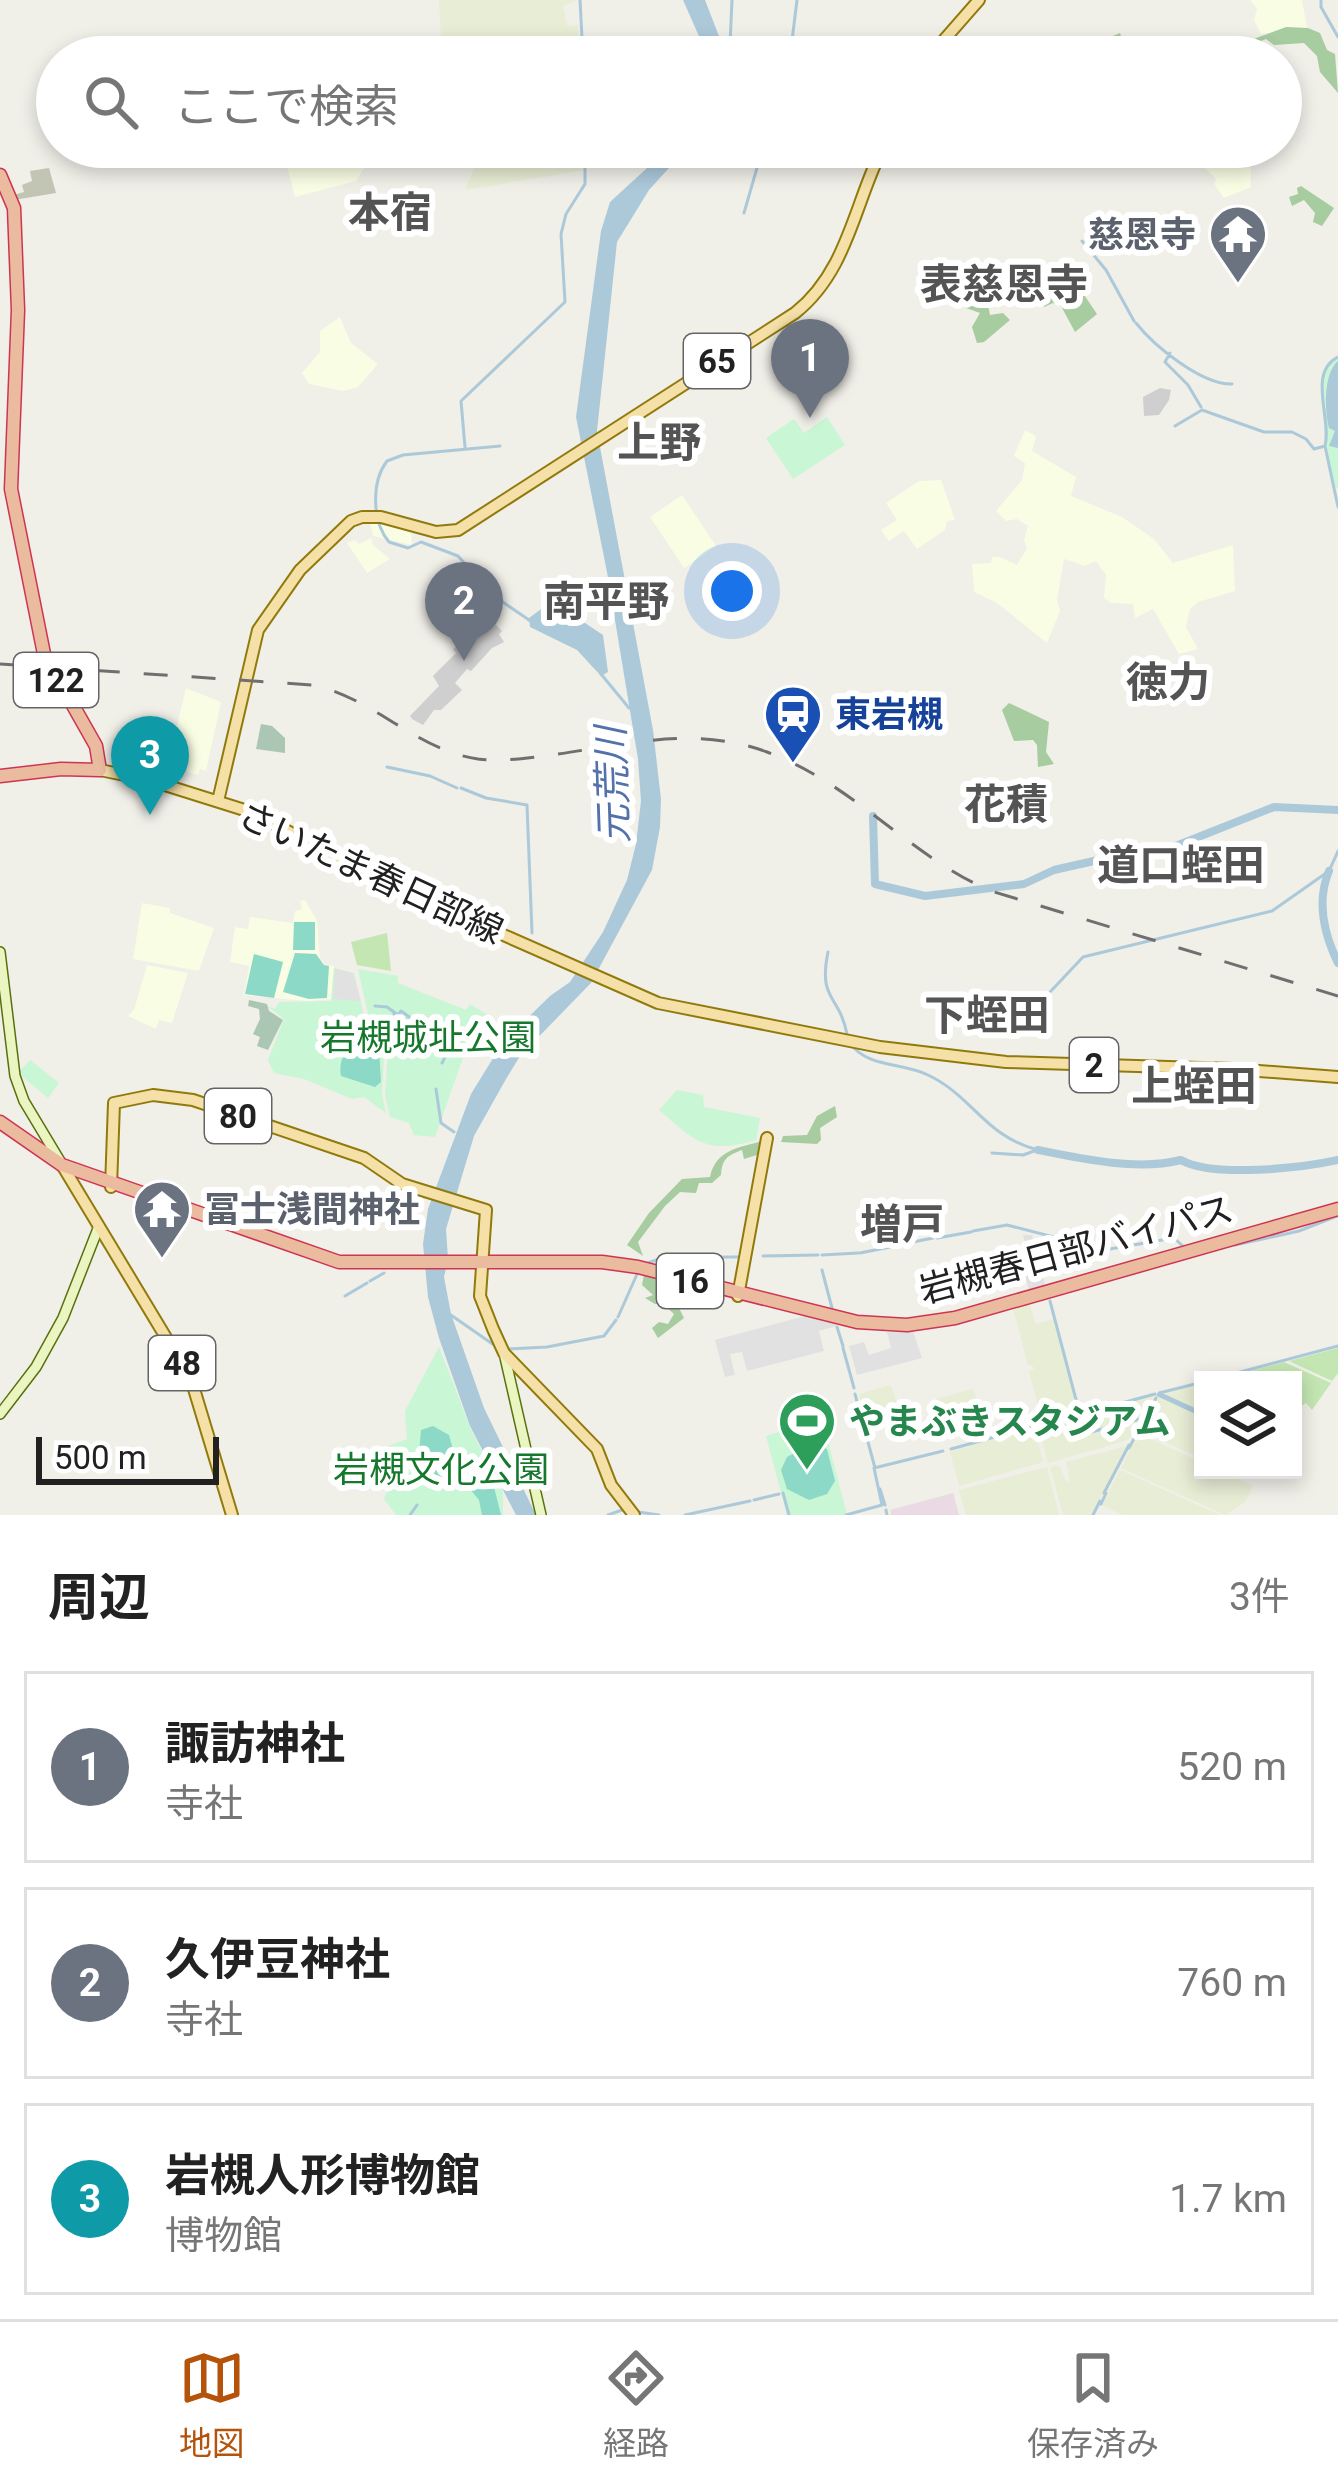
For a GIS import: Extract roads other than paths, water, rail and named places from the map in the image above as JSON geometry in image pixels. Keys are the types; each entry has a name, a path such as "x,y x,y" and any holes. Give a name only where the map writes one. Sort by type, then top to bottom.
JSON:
{"highway":[{"name":"122","path":"0,175 14,208 18,310 11,490 40,641 54,678 96,746 100,770"},
{"path":"0,776 100,770"},
{"name":"岩槻春日部バイパス","path":"0,1124 35,1154 64,1168 346,1263 614,1263 856,1325 917,1328 1011,1307 1338,1211"}],"main road":[{"path":"947,36 979,0"},
{"name":"65","path":"218,801 260,624 300,570 348,524 362,517 381,517 432,532 455,532 795,313 815,296 844,250 873,168"},
{"name":"さいたま春日部線","path":"100,770 136,776 254,813 374,878 658,1003 850,1041 1006,1062 1338,1077"},
{"path":"0,952 15,1076 24,1101 64,1168"},
{"name":"80","path":"111,1185 114,1103 163,1095 215,1106 268,1129 364,1158 402,1184 486,1210 483,1305 505,1353 597,1449 611,1485 634,1515"},
{"path":"738,1294 767,1138"},
{"name":"48","path":"64,1168 191,1379 232,1515"},
{"path":"0,1414 36,1367 63,1318 99,1226"},
{"path":"505,1353 541,1515"}],"water":[{"path":"683,0 705,0 719,36 699,36"},
{"path":"647,168 669,168 649,190 617,242 597,431 653,730 660,827 652,870 591,983 520,1056 474,1136 446,1229 444,1277 451,1314 484,1408 536,1515 516,1515 470,1426 439,1338 428,1297 423,1244 428,1209 471,1094 503,1042 570,982 603,932 627,880 636,844 641,801 638,759 576,417 601,231 610,202"},
{"path":"1338,361 1338,448 1329,446 1335,431 1329,428 1326,402 1330,374"},
{"path":"544,607 556,615 561,607 603,635 608,672 601,676 577,650 530,627 529,618"}],"waterway":[{"path":"580,0 582,36"},
{"path":"730,36 732,0"},
{"path":"793,36 797,0"},
{"path":"1321,0 1338,37"},
{"path":"465,447 461,401 565,302 561,234 566,214 585,184 585,168"},
{"path":"744,213 757,168"},
{"path":"1082,241 1106,270 1134,321"},
{"path":"1136,323 1166,353 1193,371 1232,384"},
{"path":"1170,353 1165,362 1201,407"},
{"path":"1338,357 1329,364 1322,385 1325,446 1338,507"},
{"path":"1175,426 1202,410 1264,432 1292,432 1314,449 1325,446"},
{"path":"500,446 403,455 387,461 378,480 377,513 389,542 408,548 421,542 458,556 494,596 532,622"},
{"name":"元荒川","path":"601,674 629,708"},
{"path":"387,767 430,776 457,788"},
{"path":"461,788 527,805 532,933"},
{"path":"873,816 875,884 925,896 1024,884 1054,870 1163,851 1274,807 1338,810"},
{"path":"930,1005 993,1017 1035,1008 1083,957 1272,911 1329,871 1338,851"},
{"path":"1329,871 1323,918 1338,963"},
{"path":"828,952 828,989 847,1034"},
{"path":"375,1006 398,1015 401,1011 422,1026"},
{"path":"393,1011 396,1018 406,1019"},
{"path":"438,1033 447,1053 442,1063"},
{"path":"850,1043 875,1061 918,1071 944,1084 992,1126 1038,1150"},
{"path":"436,1089 441,1123 454,1132"},
{"path":"992,1153 1023,1155 1037,1150"},
{"path":"1038,1150 1110,1162 1181,1160 1235,1170 1338,1160"},
{"path":"1235,1245 1299,1231 1337,1216"},
{"path":"973,1231 1007,1225 1104,1250 1174,1238 1185,1248"},
{"path":"937,1238 971,1232"},
{"path":"898,1245 933,1238"},
{"path":"860,1253 895,1246"},
{"path":"822,1255 858,1253"},
{"path":"763,1256 818,1255"},
{"path":"642,1265 659,1259 728,1257"},
{"path":"730,1257 740,1257"},
{"path":"822,1270 832,1308"},
{"path":"618,1317 638,1272"},
{"path":"370,1281 384,1273"},
{"path":"345,1296 367,1283"},
{"path":"1050,1301 1079,1411"},
{"path":"448,1313 494,1345"},
{"path":"508,1349 604,1336 616,1320"},
{"path":"837,1327 843,1346"},
{"path":"1244,1371 1338,1346"},
{"path":"843,1348 854,1388"},
{"path":"1159,1393 1194,1384"},
{"path":"855,1394 875,1468"},
{"path":"1037,1426 1155,1394"},
{"path":"1161,1394 1194,1409"},
{"path":"1158,1395 1194,1412"},
{"path":"1139,1430 1156,1398"},
{"path":"1068,1419 1073,1437 1143,1418"},
{"path":"951,1449 1035,1426"},
{"path":"1129,1448 1137,1433"},
{"path":"1104,1493 1129,1445"},
{"path":"846,1515 882,1505 874,1468 943,1451"},
{"path":"880,1489 885,1505"},
{"path":"783,1493 789,1515"},
{"path":"1101,1504 1106,1493"},
{"path":"754,1500 779,1494"},
{"path":"685,1515 750,1501"},
{"path":"1093,1515 1100,1501"},
{"path":"410,1515 417,1505"},
{"path":"608,1515 625,1509"},
{"path":"886,1510 887,1515"},
{"path":"638,1512 659,1515"}],"railway":[{"path":"0,664 313,685 356,701 435,745 478,759 524,758 686,738 740,744 827,782 934,859 991,891 1338,996"}],"place":[{"name":"慈恩寺","path":"1238,285"},
{"name":"諏訪神社","path":"810,418"},
{"name":"久伊豆神社","path":"464,661"},
{"name":"東岩槻","path":"793,765"},
{"name":"岩槻人形博物館","path":"150,815"},
{"name":"冨士浅間神社","path":"162,1260"},
{"name":"やまぶきスタジアム","path":"807,1472"}],"district":[{"name":"本宿","path":"390,212"},
{"name":"表慈恩寺","path":"1004,284"},
{"name":"上野","path":"659,442"},
{"name":"南平野","path":"606,601"},
{"name":"徳力","path":"1168,682"},
{"name":"花積","path":"1006,804"},
{"name":"道口蛭田","path":"1181,865"},
{"name":"下蛭田","path":"987,1015"},
{"name":"上蛭田","path":"1194,1086"},
{"name":"増戸","path":"902,1224"}],"park label":[{"name":"岩槻城址公園","path":"428,1037"},
{"name":"岩槻文化公園","path":"441,1469"}]}
